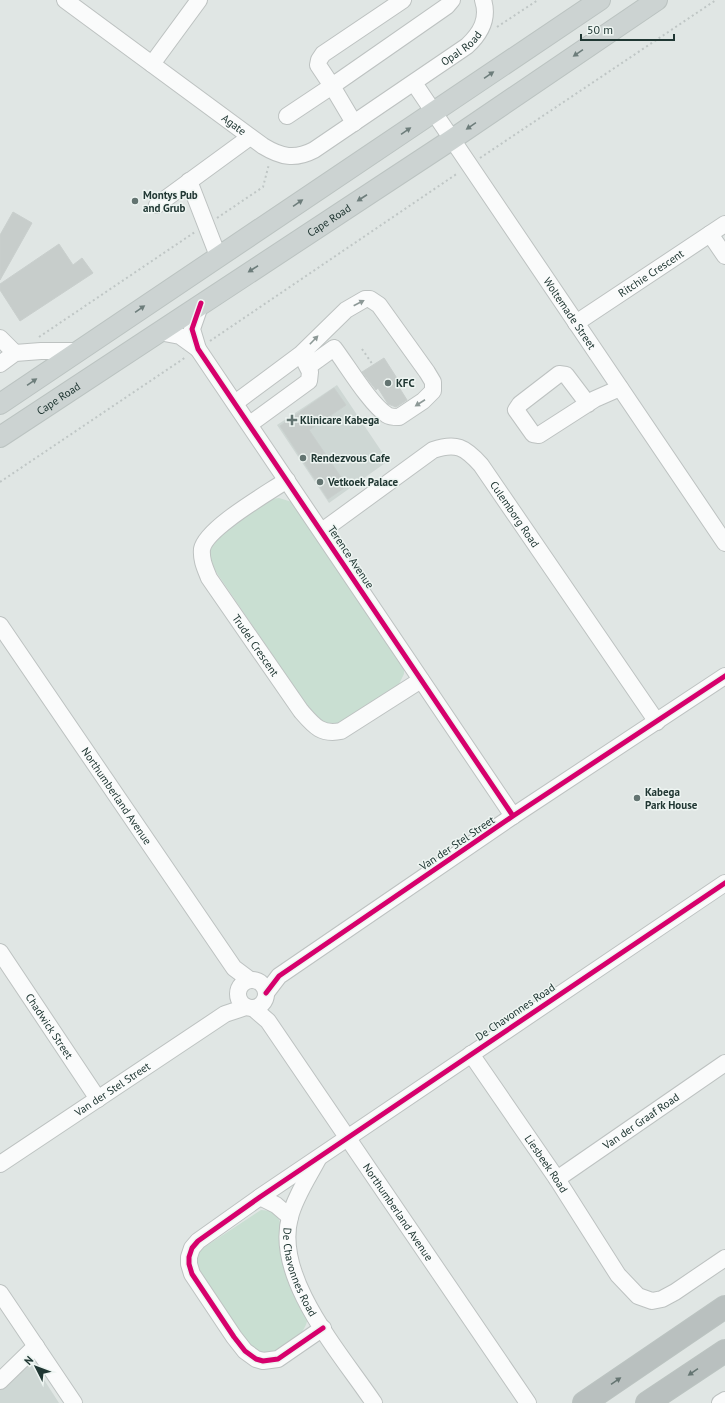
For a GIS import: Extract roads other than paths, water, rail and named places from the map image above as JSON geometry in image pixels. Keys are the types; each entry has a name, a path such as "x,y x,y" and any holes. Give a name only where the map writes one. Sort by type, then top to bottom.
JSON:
{"highway":[{"path":"584,1403 725,1307"},
{"path":"647,1403 725,1351"}],"main road":[{"path":"0,404 600,0"},
{"name":"Cape Road","path":"0,437 201,303 451,140 657,0"}],"street":[{"name":"Agate","path":"65,0 250,137 272,151 290,157 304,155 354,124 414,83"},
{"path":"152,64 199,0"},
{"path":"354,124 318,65 323,54 403,0"},
{"path":"287,116 447,6 452,0"},
{"name":"Opal Road","path":"414,83 467,46 478,35 486,17 483,0"},
{"name":"Woltemade Street","path":"414,83 451,140 725,543"},
{"path":"157,205 250,137"},
{"path":"189,181 218,256"},
{"name":"Ritchie Crescent","path":"576,323 725,224"},
{"path":"710,234 725,256"},
{"path":"235,403 305,360 334,348 374,402 386,414 391,416 399,416 423,401 433,391 433,382 427,372 379,305 370,300 359,302 346,310 305,360"},
{"name":"Terence Avenue","path":"201,303 192,329 198,349 513,816"},
{"name":"Terence Avenue","path":"159,332 180,336 198,349"},
{"path":"0,338 15,353"},
{"path":"0,364 15,353 41,350 79,352"},
{"path":"250,424 305,385 310,378 305,360"},
{"path":"588,404 620,388"},
{"name":"Culemborg Road","path":"322,531 433,450 447,445 458,446 471,453 481,465 657,722"},
{"name":"Trudel Crescent","path":"287,480 221,524 205,540 202,549 202,562 209,578 301,711 312,723 323,731 330,733 341,731 421,680"},
{"name":"Northumberland Avenue","path":"0,625 528,1403"},
{"name":"Van der Stel Street","path":"0,1164 225,1014 513,816 725,676"},
{"name":"De Chavonnes Road","path":"323,1328 278,1359 263,1362 256,1359 245,1351 234,1337 192,1274 189,1264 189,1257 192,1248 198,1241 347,1137 725,883"},
{"name":"Chadwick Street","path":"0,952 98,1100"},
{"name":"Liesbeek Road","path":"471,1054 557,1179 618,1275 638,1296 652,1301 662,1299 675,1292 725,1258"},
{"name":"Van der Graaf Road","path":"557,1179 725,1063"},
{"name":"De Chavonnes Road","path":"318,1158 290,1217 288,1251 291,1268 307,1303 374,1403"},
{"path":"260,1197 276,1205 290,1217"},
{"path":"0,1293 74,1403"},
{"path":"0,1381 36,1346"},
{"path":"720,1403 725,1400"}],"place":[{"name":"Montys Pub and Grub","path":"135,201"},
{"name":"KFC","path":"388,383"},
{"name":"Klinicare Kabega","path":"292,420"},
{"name":"Rendezvous Cafe","path":"303,458"},
{"name":"Vetkoek Palace","path":"320,482"},
{"name":"Kabega Park House","path":"637,798"}]}
